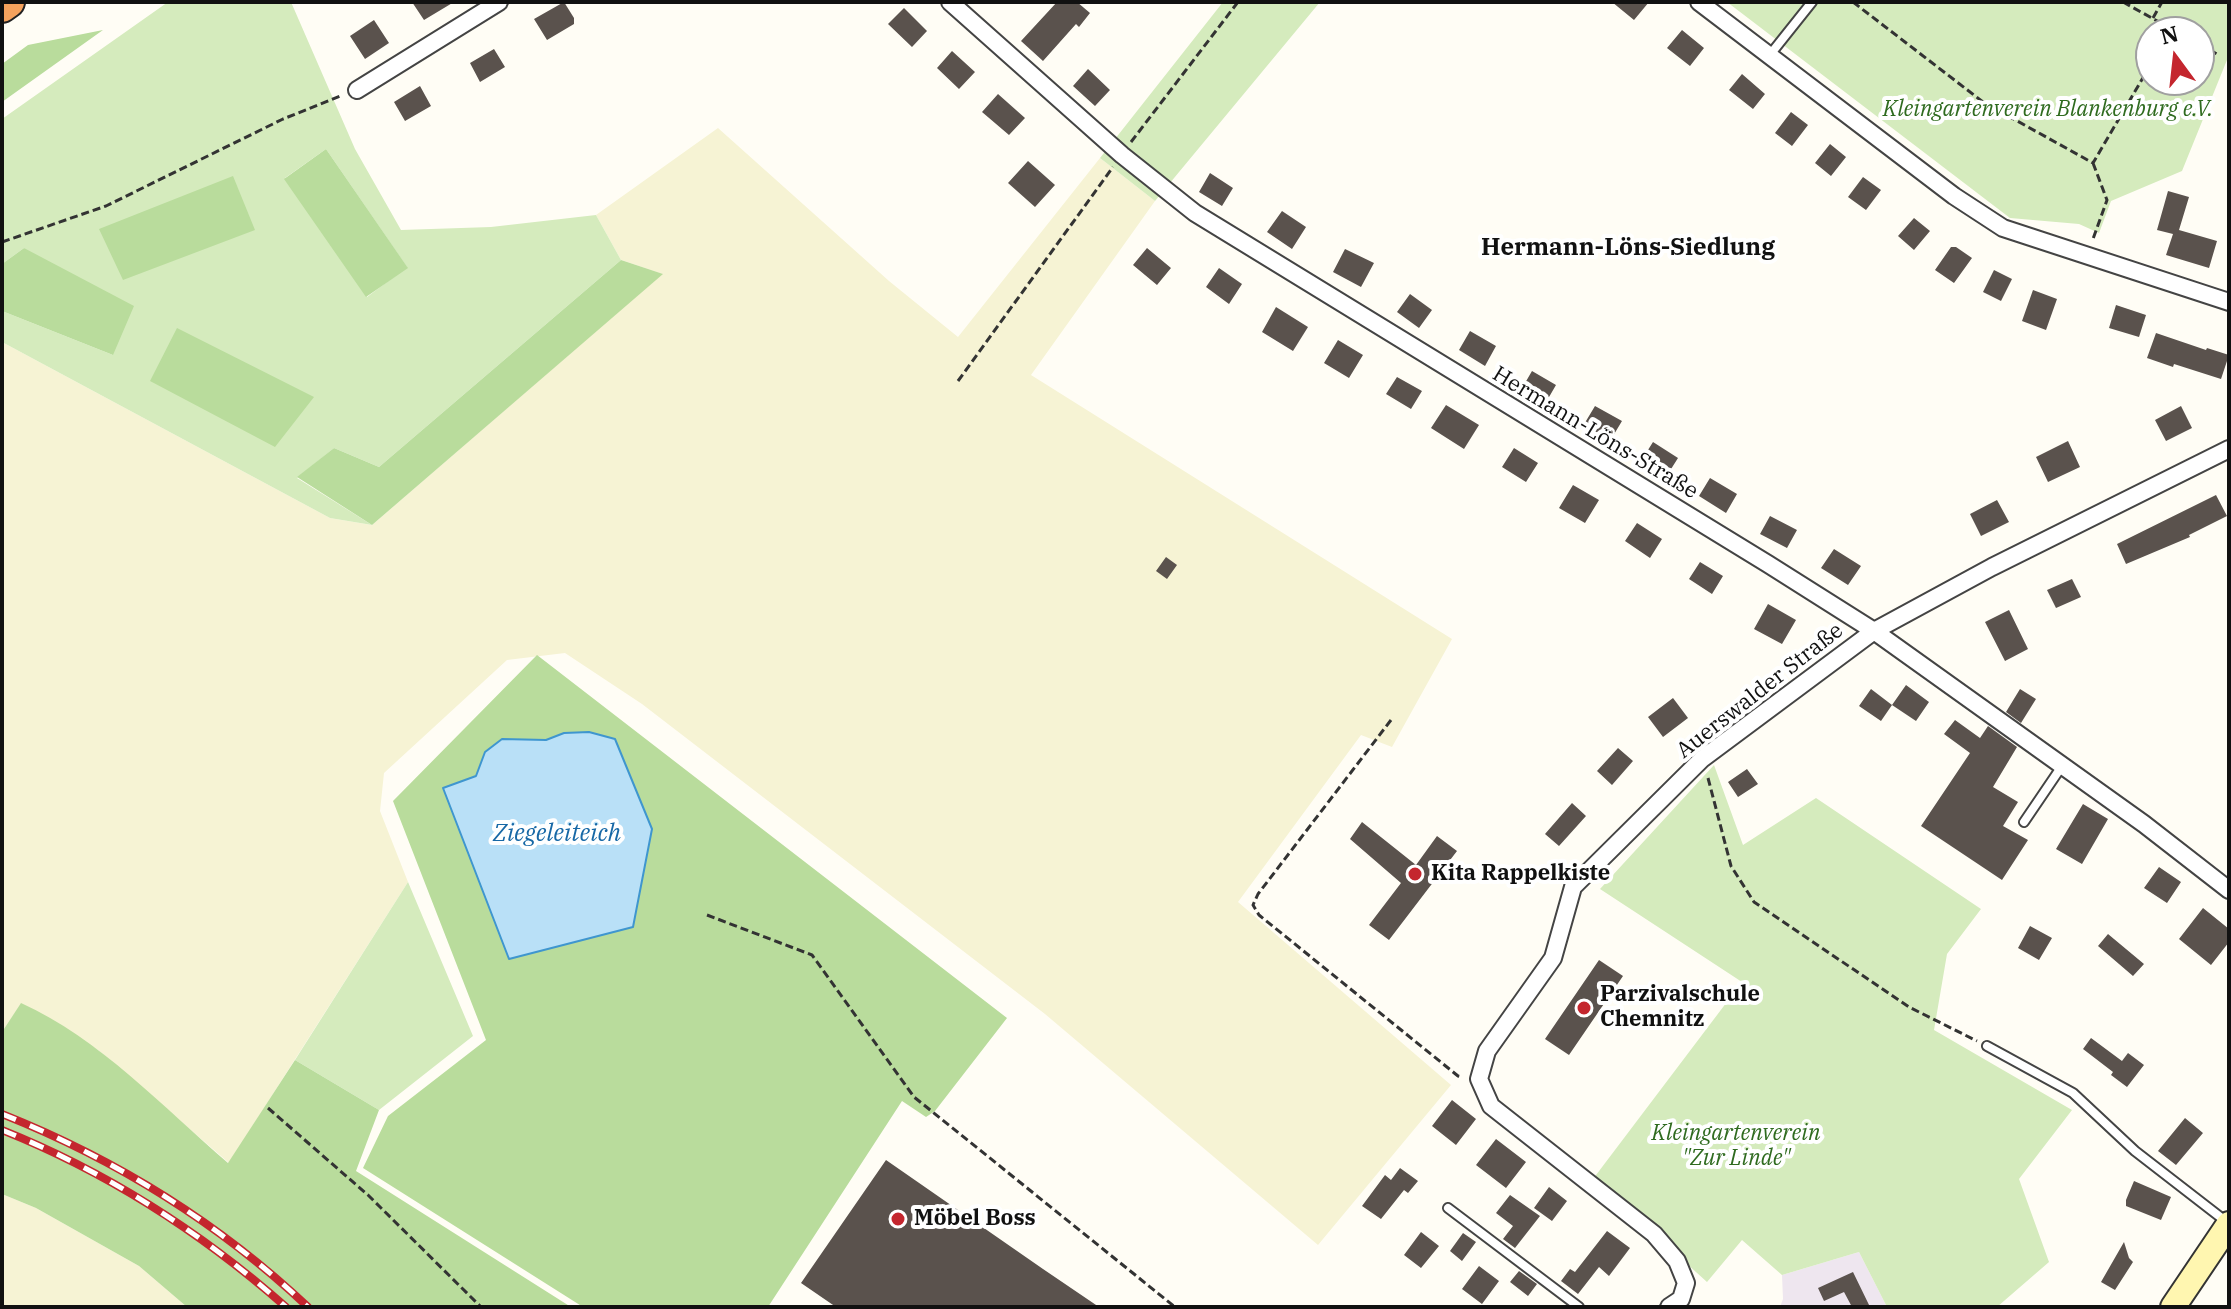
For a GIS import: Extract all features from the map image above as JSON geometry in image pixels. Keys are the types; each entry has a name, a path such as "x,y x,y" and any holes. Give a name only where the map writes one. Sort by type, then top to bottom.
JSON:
{"highway":[{"path":"2,7 9,2"}],"main road":[{"path":"2173,1307 2229,1224"}],"street":[{"path":"357,90 499,2"},
{"name":"Hermann-Löns-Straße","path":"950,2 1195,213 1874,631 2144,824 2229,890"},
{"path":"1699,2 1954,196 2003,228 2229,302"},
{"name":"Auerswalder Straße","path":"1479,1079 1487,1051 1553,958 1573,887 1702,759 1874,631 1992,567 2229,449"},
{"path":"1479,1079 1491,1106 1662,1243 1677,1261 1686,1283 1681,1299 1669,1307"}],"lane":[{"path":"1769,57 1812,2"},
{"path":"2024,822 2062,766"},
{"path":"1987,1046 2073,1093 2135,1151 2229,1224"},
{"path":"1448,1208 1579,1307"}],"path":[{"path":"958,381 1125,150 1238,2"},
{"path":"1853,2 1983,102 2093,163 2107,200 2087,255"},
{"path":"2123,2 2149,16"},
{"path":"2,242 106,206 283,119 357,90"},
{"path":"2093,163 2135,91"},
{"path":"1391,720 1258,894 1253,905 1259,915 1458,1076 1479,1079"},
{"path":"1702,759 1731,866 1754,902 1909,1007 1987,1046"},
{"path":"707,915 812,955 914,1097 1175,1307"},
{"path":"268,1108 368,1195 481,1307"}],"shaded area":[{"path":"718,128 889,281 958,337 1100,158 1155,201 1031,375 1452,639 1392,747 1361,735 1238,902 1451,1085 1318,1245 1045,1014 642,704 565,653 507,660 384,773 380,811 408,882 229,1163 98,1050 21,1004 2,1032 2,342 330,518 372,525 662,274 621,260 596,215"},
{"path":"2,1194 36,1208 139,1266 187,1307 2,1307"},
{"path":"1859,1252 1887,1307 1780,1307 1783,1299 1782,1275"}],"green space":[{"path":"168,2 291,2 355,149 401,230 491,227 596,215 621,260 379,467 334,448 297,478 372,525 330,518 2,342 2,311 113,355 24,248 2,264 2,119","holes":["326,149 407,267 367,297 285,178"]},
{"path":"1223,2 1320,2 1155,201 1100,158"},
{"name":"Kleingartenverein Blankenburg e.V.","path":"1727,2 2229,2 2229,55 2215,90 2215,16 2135,16 2135,96 2212,96 2182,171 2111,201 2099,233 2079,224 2010,218"},
{"path":"103,30 2,102 2,64 28,45"},
{"path":"326,149 408,268 366,297 284,179"},
{"path":"233,176 255,230 123,280 99,229"},
{"path":"24,248 134,306 113,355 2,311 2,264"},
{"path":"621,260 663,274 372,525 297,477 334,448 379,467"},
{"path":"177,328 314,397 275,447 150,381"},
{"path":"537,655 1007,1018 935,1111 926,1117 902,1101 768,1307 583,1307 363,1168 388,1116 486,1040 393,801","holes":["589,732 615,739 443,789 476,776 485,752 502,739 546,740 564,733"]},
{"name":"Kleingartenverein \"Zur Linde\"","path":"1714,765 1743,845 1816,798 1981,909 1947,954 1934,1030 2072,1110 2019,1179 2049,1262 1997,1307 1887,1307 1859,1252 1782,1275 1742,1240 1707,1282 1654,1234 1590,1183 1742,982 1600,889"},
{"path":"408,882 473,1036 379,1110 295,1060"},
{"path":"21,1003 50,1018 104,1055 228,1163 295,1060 379,1110 356,1171 571,1307 187,1307 139,1266 36,1208 2,1194 2,1032"}],"water":[{"name":"Ziegeleiteich","path":"589,732 615,739 652,829 633,927 509,959 443,788 476,776 485,752 502,739 546,740 564,733"}],"building":[{"path":"412,2 454,2 424,20"},
{"path":"564,2 574,18 574,24 547,40 534,19"},
{"path":"1057,2 1077,2 1090,13 1043,61 1021,41"},
{"path":"1612,2 1649,2 1634,20"},
{"path":"904,8 927,31 912,47 888,24"},
{"path":"374,20 389,43 365,59 350,36"},
{"path":"1682,30 1704,48 1690,66 1667,48"},
{"path":"494,49 505,67 480,82 470,63"},
{"path":"952,51 975,72 959,89 937,68"},
{"path":"1088,69 1110,90 1095,106 1073,86"},
{"path":"1742,74 1765,94 1753,109 1729,90"},
{"path":"420,86 431,106 405,121 394,102"},
{"path":"998,94 1025,118 1009,135 982,112"},
{"path":"1791,112 1808,125 1792,146 1775,133"},
{"path":"1830,144 1846,157 1831,176 1815,163"},
{"path":"1028,161 1055,185 1035,207 1008,183"},
{"path":"1210,173 1233,188 1222,206 1199,192"},
{"path":"1863,177 1881,190 1866,210 1848,197"},
{"path":"2168,191 2189,197 2179,230 2217,241 2209,268 2166,255 2173,234 2157,230"},
{"path":"1282,211 1306,227 1292,249 1267,232"},
{"path":"1914,218 1930,231 1914,250 1898,236"},
{"path":"1951,247 1972,258 1954,283 1935,270"},
{"path":"1147,248 1171,268 1157,285 1133,265"},
{"path":"1345,249 1374,263 1361,287 1333,272"},
{"path":"1219,268 1242,284 1229,304 1206,287"},
{"path":"1994,270 2012,279 2001,301 1983,292"},
{"path":"2033,290 2057,299 2046,330 2022,321"},
{"path":"1410,294 1432,310 1419,328 1397,312"},
{"path":"2116,305 2146,315 2139,337 2109,328"},
{"path":"1276,307 1308,327 1293,351 1262,332"},
{"path":"1470,331 1496,346 1485,366 1459,350"},
{"path":"2156,333 2229,355 2221,379 2147,358"},
{"path":"1338,340 1363,355 1349,378 1324,363"},
{"path":"1532,371 1556,385 1545,404 1521,390"},
{"path":"1397,377 1422,391 1411,409 1386,394"},
{"path":"1446,405 1479,425 1464,449 1431,428"},
{"path":"1595,406 1622,421 1610,441 1583,426"},
{"path":"2181,406 2192,428 2166,441 2155,420"},
{"path":"2068,441 2080,467 2048,482 2036,457"},
{"path":"1653,442 1678,458 1666,477 1641,461"},
{"path":"1514,448 1538,463 1526,482 1502,467"},
{"path":"1710,478 1737,494 1726,513 1699,496"},
{"path":"1573,485 1599,500 1585,523 1559,508"},
{"path":"2216,495 2227,516 2190,537 2126,564 2117,544"},
{"path":"1997,500 2009,522 1981,536 1970,514"},
{"path":"1770,516 1797,530 1787,548 1760,534"},
{"path":"1637,523 1662,539 1650,558 1625,541"},
{"path":"1834,549 1861,566 1848,585 1821,568"},
{"path":"1166,557 1177,565 1167,579 1156,571"},
{"path":"1700,562 1723,576 1712,594 1689,579"},
{"path":"2072,579 2081,597 2056,608 2047,590"},
{"path":"1768,604 1796,620 1782,644 1754,629"},
{"path":"2009,610 2028,649 2005,661 1985,622"},
{"path":"1906,685 1929,702 1916,721 1892,705"},
{"path":"1871,689 1892,705 1881,721 1859,706"},
{"path":"2020,689 2036,699 2021,723 2006,712"},
{"path":"1673,698 1688,718 1663,737 1648,717"},
{"path":"1955,720 1980,738 1988,726 2017,747 1993,787 2018,802 2003,826 2028,840 2002,880 1921,826 1970,753 1944,734"},
{"path":"1618,748 1633,761 1612,785 1597,771"},
{"path":"1747,769 1758,784 1738,797 1728,782"},
{"path":"1572,803 1586,816 1559,846 1545,834"},
{"path":"2083,804 2108,819 2082,864 2056,849"},
{"name":"Kita Rappelkiste","path":"1362,822 1416,865 1437,836 1457,851 1389,940 1369,925 1401,883 1350,839"},
{"path":"2159,867 2181,882 2167,903 2144,888"},
{"path":"2203,908 2229,929 2229,942 2211,965 2179,939"},
{"path":"2030,926 2052,938 2039,960 2018,948"},
{"path":"2108,934 2144,964 2133,976 2098,946"},
{"name":"Parzivalschule Chemnitz","path":"1599,960 1623,976 1569,1055 1545,1039"},
{"path":"2091,1038 2122,1061 2128,1053 2144,1065 2127,1087 2083,1049"},
{"path":"1452,1100 1476,1119 1456,1145 1432,1126"},
{"path":"2185,1118 2203,1133 2176,1165 2158,1151"},
{"path":"1496,1139 1526,1162 1506,1188 1476,1165"},
{"name":"Möbel Boss","path":"886,1160 1099,1307 836,1307 801,1283"},
{"path":"1400,1168 1418,1181 1408,1193 1404,1190 1381,1219 1362,1206 1385,1175 1391,1180"},
{"path":"2134,1181 2171,1197 2161,1220 2126,1206"},
{"path":"1549,1187 1567,1201 1552,1221 1534,1208"},
{"path":"1510,1195 1540,1216 1515,1248 1503,1239 1513,1226 1496,1213"},
{"path":"1607,1231 1630,1248 1609,1276 1599,1267 1578,1294 1561,1281 1570,1269 1575,1272"},
{"path":"1421,1232 1439,1246 1421,1268 1404,1255"},
{"path":"1463,1233 1476,1242 1462,1261 1450,1251"},
{"path":"2124,1242 2133,1262 2115,1290 2101,1282"},
{"path":"1479,1266 1499,1281 1482,1304 1462,1289"},
{"path":"1519,1271 1537,1284 1528,1296 1510,1282"},
{"path":"1853,1272 1870,1307 1852,1307 1844,1292 1824,1301 1818,1288"}],"railway":[{"path":"2,1114 85,1151 164,1196 239,1248 308,1307"},
{"path":"2,1130 79,1165 152,1206 221,1254 286,1307"}],"place":[{"name":"Kita Rappelkiste","path":"1415,874"},
{"name":"Parzivalschule Chemnitz","path":"1584,1008"},
{"name":"Möbel Boss","path":"898,1219"}],"district":[{"name":"Hermann-Löns-Siedlung","path":"1628,248"}]}
